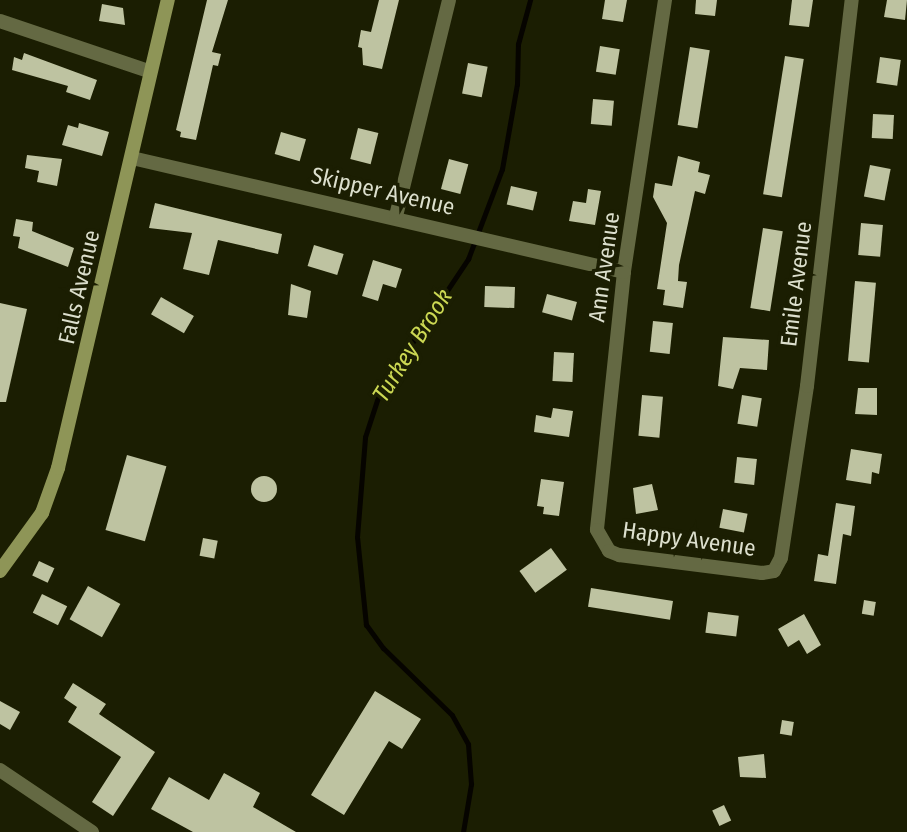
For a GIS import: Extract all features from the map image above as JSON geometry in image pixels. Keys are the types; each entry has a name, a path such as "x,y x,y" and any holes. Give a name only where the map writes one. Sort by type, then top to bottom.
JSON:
{"main road":[{"name":"Falls Avenue","path":"0,571 42,513 58,468 132,158 149,71 168,0"}],"street":[{"path":"396,216 449,0"},
{"name":"Ann Avenue","path":"601,541 597,516 624,272 665,0"},
{"name":"Emile Avenue","path":"774,571 780,558 807,386 852,0"},
{"path":"0,21 149,71"},
{"name":"Skipper Avenue","path":"132,158 396,216 624,272"},
{"name":"Happy Avenue","path":"601,541 619,555 687,566 774,571"},
{"path":"0,769 92,832"}],"building":[{"path":"207,0 228,0 212,52 221,54 218,66 213,65 196,140 180,137 181,132 176,130"},
{"path":"379,0 399,0 382,69 363,65 362,48 358,47 361,30 371,32"},
{"path":"605,0 627,0 623,22 602,19"},
{"path":"696,0 717,0 715,16 695,14"},
{"path":"792,0 813,0 809,27 789,25"},
{"path":"887,0 907,0 905,20 884,17"},
{"path":"102,4 123,8 125,25 99,21"},
{"path":"600,46 620,49 616,75 596,72"},
{"path":"690,47 710,50 697,128 678,125"},
{"path":"24,53 97,80 90,100 66,92 68,86 12,70 14,57 22,60"},
{"path":"785,56 804,59 782,197 763,194"},
{"path":"880,57 901,60 897,86 876,83"},
{"path":"468,63 488,67 482,97 462,93"},
{"path":"593,99 614,101 612,126 591,124"},
{"path":"873,114 894,115 893,139 872,138"},
{"path":"79,123 109,132 102,156 62,145 68,125 78,128"},
{"path":"358,128 378,133 371,164 350,159"},
{"path":"281,132 306,139 300,161 275,154"},
{"path":"27,155 62,159 57,186 37,182 39,171 25,168"},
{"path":"678,156 700,162 698,172 710,175 705,194 695,191 679,265 678,281 687,282 683,308 663,305 665,290 657,289 667,223 653,197 655,183 672,186"},
{"path":"449,159 468,164 460,194 441,189"},
{"path":"870,165 891,169 885,200 864,196"},
{"path":"511,186 537,192 533,211 507,205"},
{"path":"588,189 601,191 595,225 569,221 573,201 586,203"},
{"path":"155,203 282,234 278,254 218,240 209,275 183,269 192,233 149,228"},
{"path":"16,219 33,222 32,231 74,248 68,267 18,248 20,237 13,236"},
{"path":"861,223 883,225 880,257 858,255"},
{"path":"763,228 783,231 770,311 750,308"},
{"path":"314,245 344,254 337,275 308,266"},
{"path":"373,260 402,269 396,288 383,284 378,301 362,296"},
{"path":"855,281 876,283 869,363 848,361"},
{"path":"291,284 311,291 307,318 288,315"},
{"path":"485,286 515,287 514,308 484,307"},
{"path":"547,294 577,302 572,320 542,312"},
{"path":"161,297 194,316 184,333 151,314"},
{"path":"0,303 27,309 6,402 0,402"},
{"path":"653,321 673,323 670,354 650,352"},
{"path":"723,337 769,340 767,370 740,368 733,389 718,386"},
{"path":"554,352 574,353 572,382 552,381"},
{"path":"858,388 877,388 877,415 855,414"},
{"path":"642,395 663,397 659,438 638,436"},
{"path":"742,395 762,398 757,427 737,424"},
{"path":"553,408 573,411 569,437 534,432 536,415 551,418"},
{"path":"851,449 882,454 879,474 872,472 871,484 846,480"},
{"path":"127,455 166,466 145,541 106,530"},
{"path":"737,457 757,459 754,485 734,483"},
{"path":"264,476 274,479 277,489 274,499 264,502 254,499 251,489 254,479"},
{"path":"541,479 564,482 559,516 543,514 544,507 537,506"},
{"path":"652,484 658,510 636,514 633,488"},
{"path":"836,503 855,506 851,536 843,534 836,584 814,581 818,554 828,556"},
{"path":"723,509 748,514 744,532 719,528"},
{"path":"203,538 218,541 214,559 200,556"},
{"path":"551,548 567,570 535,593 519,571"},
{"path":"39,561 54,568 48,583 32,576"},
{"path":"88,586 120,604 102,637 70,619"},
{"path":"591,588 673,601 670,620 588,607"},
{"path":"42,594 67,606 58,625 33,613"},
{"path":"864,600 876,602 874,616 862,614"},
{"path":"708,612 739,616 736,637 705,633"},
{"path":"804,614 821,645 807,654 799,640 788,647 778,629"},
{"path":"73,683 106,704 99,714 155,752 113,816 92,802 121,757 68,722 77,707 64,698"},
{"path":"375,691 421,719 402,749 389,741 344,815 311,795"},
{"path":"0,701 20,712 10,730 0,724"},
{"path":"782,720 794,722 792,736 780,734"},
{"path":"764,754 766,778 740,777 738,757"},
{"path":"224,773 260,793 253,807 296,832 193,832 151,809 169,777 209,800"},
{"path":"724,805 731,820 719,826 712,810"}],"waterway":[{"name":"Turkey Brook","path":"463,832 471,784 468,744 452,715 383,648 366,625 357,537 365,437 380,391 468,259 502,169 517,84 518,44 530,0"}]}
